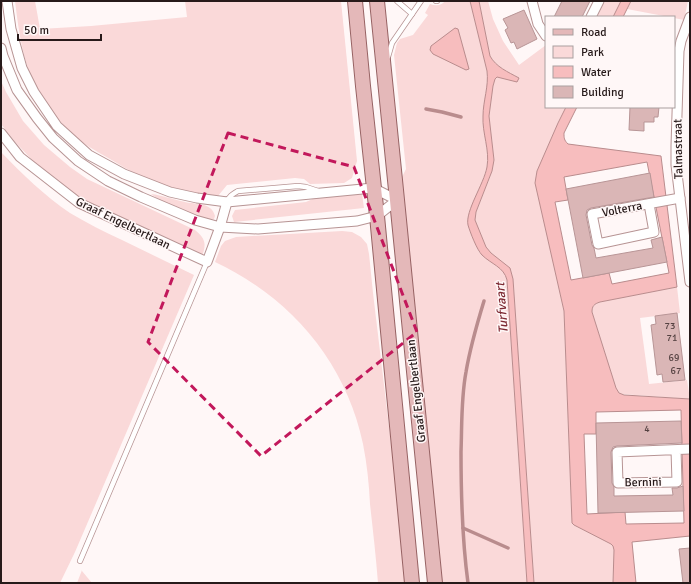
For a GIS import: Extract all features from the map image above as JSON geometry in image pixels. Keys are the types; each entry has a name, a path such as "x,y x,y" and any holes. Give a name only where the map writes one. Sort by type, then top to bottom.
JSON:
{"main road":[{"name":"Graaf Engelbertlaan","path":"355,1 412,583"},
{"name":"Graaf Engelbertlaan","path":"377,1 435,583"}],"street":[{"path":"1,48 17,90 53,138 78,161 108,181 195,220 220,227 258,229 358,221 377,216 397,200 373,188 227,202 197,198 170,192 124,174 89,155 57,126 34,92 22,68 11,29 7,1"},
{"path":"532,1 538,24 545,34"},
{"path":"592,16 599,1"},
{"name":"Talmastraat","path":"690,17 681,41 676,146 676,165 680,198 687,231 690,282"},
{"name":"Graaf Engelbertlaan","path":"1,133 20,157 79,203 207,262"},
{"name":"Volterra","path":"652,203 654,232 598,244 592,214 667,200 680,198"},
{"path":"207,262 220,227 227,202"},
{"name":"Bernini","path":"683,450 677,482 618,483 617,452 683,450"}],"lane":[{"path":"396,1 412,14"},
{"name":"Graaf Engelbertlaan","path":"384,72 392,43 421,1"},
{"path":"80,561 207,262"}],"highlighted area":[{"path":"228,133 354,167 417,332 261,456 148,342"}],"green space":[{"path":"15,1 35,1 40,29 187,17 185,1 341,1 357,161 352,178 344,183 310,184 304,179 295,178 227,185 218,196 173,189 133,172 79,140 62,124 46,103 29,72 20,37"},
{"path":"445,1 470,1 487,71 488,79 483,116 487,152 487,168 468,216 469,228 479,252 503,271 507,280 527,583 440,583 401,179 406,169 394,55 397,43 400,39 413,35 428,15 425,13 430,4 438,5"},
{"path":"479,1 488,1 493,19 503,41 519,65 545,46 545,108 566,108 536,174 564,311 572,523 613,546 613,583 534,583 513,279 509,268 486,247 475,220 476,212 490,177 494,160 489,116 495,79 497,77 519,78 499,66 490,56"},
{"path":"605,1 621,1 614,16 598,16"},
{"path":"631,1 688,1 684,20 675,18 675,16 664,16 627,9"},
{"path":"1,81 23,121 44,145 87,179 195,230 203,239 205,245 202,256 97,209 75,196 37,165 16,143 1,124"},
{"path":"1,152 34,184 70,213 102,231 194,275 75,552 60,583 1,583"},
{"path":"151,194 205,205 213,211 215,216 214,219 189,214 165,203"},
{"path":"362,194 364,208 234,222 232,216 235,210 306,202 315,198"},
{"path":"342,231 352,232 361,237 367,244 369,254 399,510 406,583 378,583 368,474 363,444 355,414 343,386 328,360 311,335 290,313 267,294 242,277 215,262 221,246 225,241 236,237"},
{"path":"677,287 680,313 640,318 649,384 687,380 690,399 621,394 616,388 592,312 593,307 595,304 600,302"},
{"path":"82,571 92,583 77,583"}],"water":[{"path":"470,1 479,1 490,56 499,66 519,78 517,82 497,77 495,79 489,116 494,160 492,171 476,212 475,220 486,247 491,253 510,268 513,279 534,583 527,583 507,280 500,269 480,253 468,225 469,212 485,174 488,161 483,122 487,71"},
{"path":"621,1 631,1 624,16 614,16"},
{"path":"455,28 458,29 469,69 466,70 433,54 430,50 431,46"},
{"path":"566,108 576,108 564,133 564,139 568,144 661,156 677,287 600,302 593,307 592,310 616,388 619,393 624,395 690,399 690,536 632,542 636,583 613,583 613,546 572,523 564,311 535,183 537,171","holes":["647,162 669,273 612,284 609,273 571,280 555,202 568,200 564,177","681,410 684,523 626,524 625,512 587,514 584,434 596,434 596,412"]}],"building":[{"path":"562,1 590,1 582,16 554,16"},
{"path":"524,10 537,39 517,49 514,42 511,43 505,30 508,28 503,19"},
{"path":"630,108 659,108 658,117 654,117 654,122 644,122 644,131 629,130"},
{"path":"650,173 654,197 591,208 587,210 586,215 596,258 653,248 651,240 662,237 667,262 583,278 566,189"},
{"path":"677,313 685,380 663,382 662,374 657,375 651,325 656,324 655,316"},
{"path":"681,421 682,443 613,447 611,452 612,483 614,487 614,496 673,495 672,488 683,486 684,511 598,513 596,423"},
{"path":"690,548 690,583 683,583 679,549"}],"waterway":[{"path":"426,109 461,117"},
{"path":"468,583 463,534 461,452 462,402 464,382 470,354 484,301"},
{"path":"463,528 508,548"}],"water label":[{"name":"Turfvaart","path":"501,308"}]}
